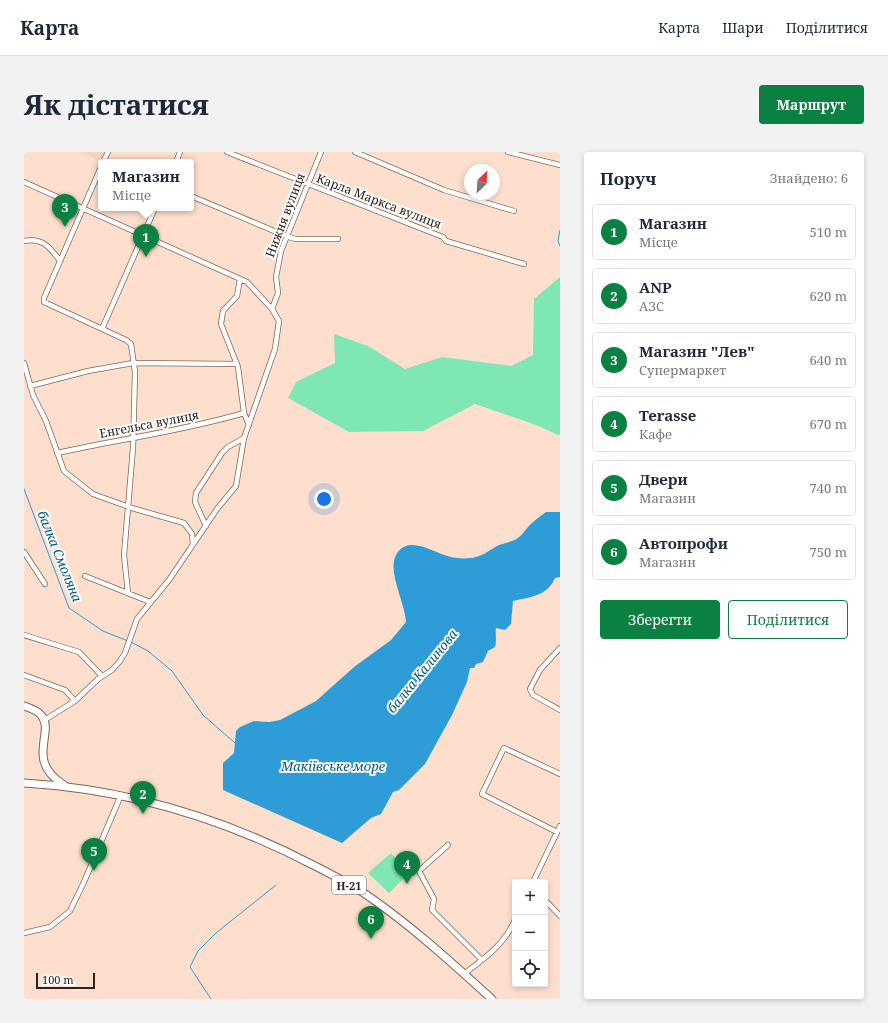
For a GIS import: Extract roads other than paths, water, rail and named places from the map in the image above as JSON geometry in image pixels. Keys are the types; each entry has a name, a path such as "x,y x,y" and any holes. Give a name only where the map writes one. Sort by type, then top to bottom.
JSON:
{"main road":[{"path":"24,706 38,712 43,721 37,754 42,770 49,778 64,785"},
{"name":"Н-21","path":"24,783 64,785 121,795 182,811 246,834 302,859 370,898 419,934 492,999"}],"street":[{"name":"Карла Маркса вулиця","path":"227,152 443,236 446,241 524,264"},
{"name":"Нижня вулиця","path":"272,309 278,293 276,277 277,266 286,236 321,152"},
{"path":"355,152 444,190 514,211"},
{"path":"508,152 560,165"},
{"path":"534,158 536,152"},
{"path":"98,174 44,298 44,302 126,340 131,344 134,363 133,437 124,555 128,593"},
{"path":"24,182 247,282 272,309 280,321 274,349 244,438 236,486 217,509 169,580 133,624 128,645 120,661 112,670 102,676 75,701 43,721"},
{"path":"194,197 295,239 338,239"},
{"path":"102,329 154,211"},
{"path":"24,241 32,239 40,241 50,247 60,261"},
{"path":"240,279 237,296 223,311 221,324 237,364 241,382 240,389 244,413 249,425"},
{"path":"24,362 30,386 64,471 93,494 184,523 192,534 193,545"},
{"path":"30,386 88,371 134,363 237,364"},
{"name":"Енгельса вулиця","path":"57,452 183,429 244,413"},
{"path":"206,526 195,502 196,493 222,453 228,447 244,438"},
{"path":"24,552 45,584"},
{"path":"86,576 150,602"},
{"path":"24,635 79,652 102,676"},
{"path":"560,648 540,670 530,689 532,695 560,710"},
{"path":"24,675 65,690 75,701"},
{"path":"558,832 482,794 504,748 560,774"},
{"path":"24,933 50,927 70,911 121,795"},
{"path":"534,879 560,826"},
{"path":"448,845 419,871 434,899 432,910 482,960"},
{"path":"548,903 560,916"},
{"path":"464,974 496,950 509,934 512,927"}],"water":[{"name":"Макіївське море","path":"546,512 560,512 560,577 555,578 548,589 538,595 513,601 511,624 505,630 496,628 495,647 488,651 483,662 476,664 474,668 470,668 467,682 452,715 425,764 399,790 393,792 381,814 371,818 342,843 223,790 223,763 234,753 236,731 240,727 254,721 269,722 280,720 316,701 354,667 391,640 406,622 394,570 396,555 401,549 414,545 451,557 477,557 497,546 517,539 531,524"}],"waterway":[{"path":"560,230 558,241 560,246"},
{"name":"балка Смоляна","path":"24,489 69,608 103,631 128,641"},
{"name":"балка Смоляна","path":"131,642 148,651 172,671 203,715 235,743"},
{"name":"балка Калинова","path":"211,999 190,967 198,951 216,933 276,885"}],"place":[{"name":"Магазин \"Лев\"","path":"65,227"},
{"name":"Магазин","path":"146,257"},
{"name":"ANP","path":"143,814"},
{"name":"Двери","path":"94,871"},
{"name":"Terasse","path":"407,884"},
{"name":"Автопрофи","path":"371,939"}]}
